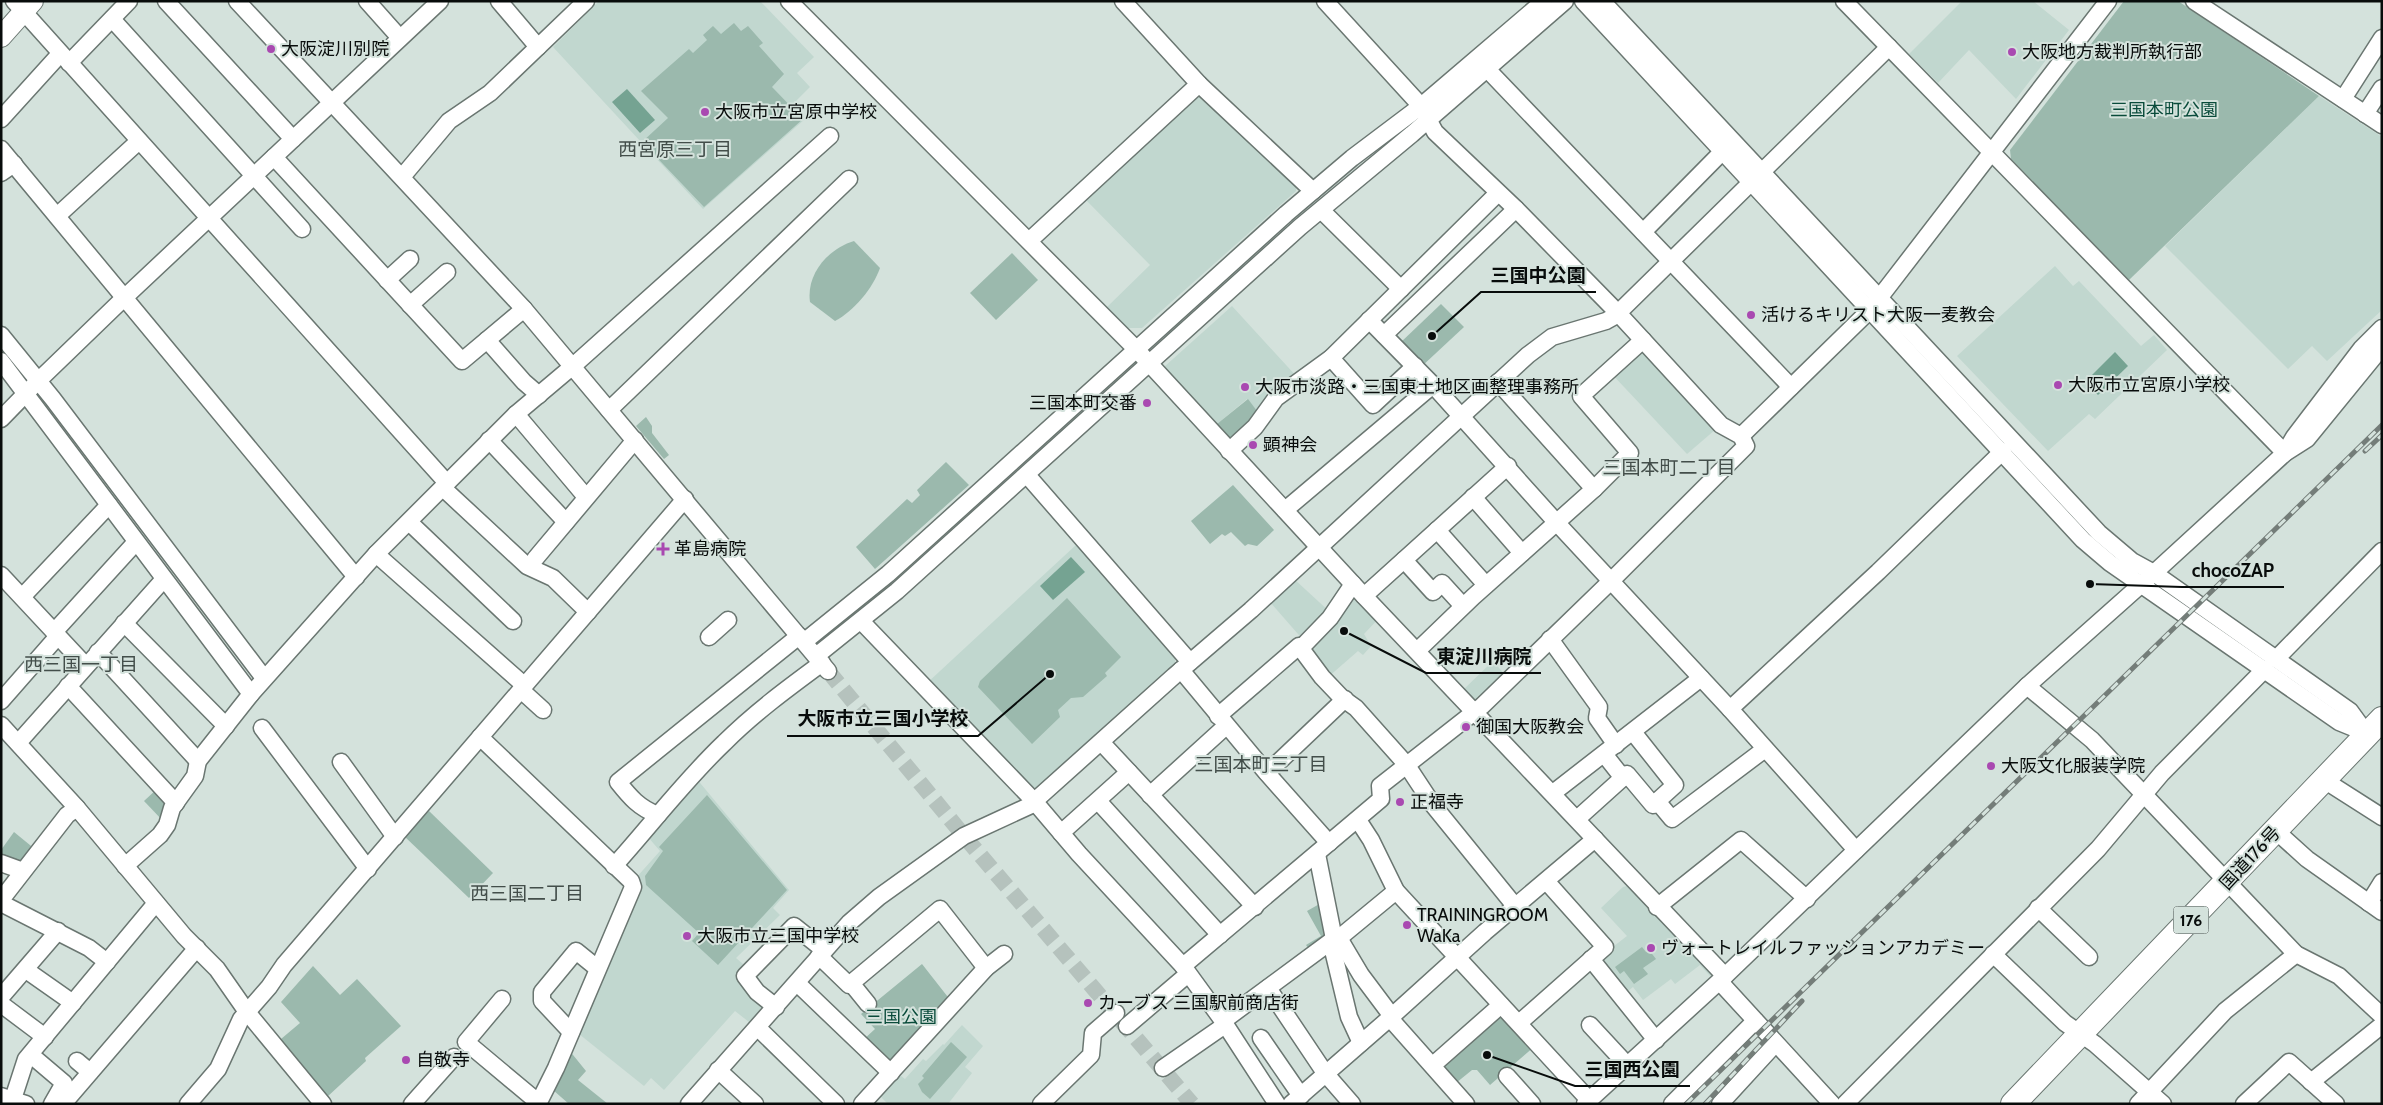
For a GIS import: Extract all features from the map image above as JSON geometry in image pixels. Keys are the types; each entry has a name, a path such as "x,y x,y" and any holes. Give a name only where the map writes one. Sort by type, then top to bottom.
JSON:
{"highway":[{"name":"国道176号","path":"2013,1104 2276,831 2374,726"}],"main road":[{"path":"1,37 24,5"}],"street":[{"path":"1,119 65,59 112,19 129,1"},
{"path":"166,1 293,138"},
{"path":"237,1 524,309 822,663"},
{"path":"367,1 400,38"},
{"path":"1,420 38,381 124,298 440,1"},
{"path":"498,1 538,47"},
{"path":"402,177 449,121 490,93 586,1"},
{"path":"789,1 1136,349 1359,590 1553,793 1722,979 1775,1044 1834,1103 1992,954 2098,849 2144,794 2382,552"},
{"path":"1123,1 1198,84 1313,191"},
{"path":"1127,1026 1220,935 1382,799 1380,786 1474,712 1612,580 1746,446 1741,436 1721,426 1618,313 1516,209 1497,194 1435,132 1424,113 1325,1"},
{"path":"614,866 688,780 725,741 774,699 822,663 861,621 934,558 1321,210 1412,134 1424,113 1544,1"},
{"path":"658,815 645,810 635,803 618,782 802,638 850,605 921,544 1313,191 1396,123 1424,113 1486,68 1565,1"},
{"path":"1583,1 1722,152 1755,177"},
{"path":"1602,1 1755,177 1874,304 2100,532 2132,561 2154,574 2270,664"},
{"path":"1844,1 2285,453"},
{"path":"1741,436 1874,304 2108,1"},
{"path":"2194,1 2382,125"},
{"path":"24,5 65,59 446,484 527,566 553,578 589,610"},
{"path":"112,19 302,229"},
{"path":"2342,99 2382,38"},
{"path":"689,1104 849,923 878,897 964,836 1029,806 1320,547 1498,382 1552,337 1606,321 1618,313 1889,47"},
{"path":"1486,68 1791,387"},
{"path":"1029,241 1198,84"},
{"path":"2366,114 2382,88"},
{"path":"125,866 160,835 176,803 196,776 198,761 251,694 376,554 516,414 573,366 830,136"},
{"path":"57,216 139,141"},
{"path":"1,149 8,169 57,216 356,577"},
{"path":"1642,232 1722,152"},
{"path":"274,157 462,361 524,309"},
{"path":"609,410 849,180"},
{"path":"1230,450 1255,427 1276,398 1330,358 1497,194"},
{"path":"1384,335 1516,209"},
{"path":"1321,210 1401,290"},
{"path":"387,280 410,259"},
{"path":"410,305 446,272"},
{"path":"1874,304 2083,540 2110,563 2142,585 2374,726"},
{"path":"1369,320 1416,366 1508,466 1556,522 1730,709 1856,850"},
{"path":"2285,453 2294,437 2356,357 2382,328"},
{"path":"1,335 264,678"},
{"path":"486,340 524,382 539,395"},
{"path":"1418,650 1463,606 1594,489 1630,453 1581,396 1643,340"},
{"path":"1358,820 1371,840 1396,891 1587,1102 1807,899 2027,686 2142,585 2285,453 2307,439 2382,347"},
{"path":"1330,358 1373,404 1416,366"},
{"path":"1,361 251,694"},
{"path":"1498,382 1594,489"},
{"path":"1285,510 1433,386"},
{"path":"516,414 586,497"},
{"path":"489,440 566,522"},
{"path":"534,558 635,440"},
{"path":"1730,709 1878,572 2003,451"},
{"path":"1016,459 1185,666 1222,721 1330,843"},
{"path":"1150,795 1222,721 1300,646 1301,648 1330,618 1337,604 1404,560 1508,466"},
{"path":"446,484 557,576 589,610"},
{"path":"1473,497 1522,553"},
{"path":"188,1104 218,1069 241,1019 269,987 284,965 685,499"},
{"path":"22,597 109,505"},
{"path":"409,522 514,622"},
{"path":"1437,530 1486,585"},
{"path":"1,701 136,542"},
{"path":"921,544 922,551 926,557 934,558"},
{"path":"376,554 522,688 543,710"},
{"path":"1404,560 1433,592 1442,583 1463,606"},
{"path":"1,576 86,666"},
{"path":"18,743 164,578"},
{"path":"850,605 861,621 1034,801 1186,970 1224,1023 1277,1104"},
{"path":"709,637 728,620"},
{"path":"124,623 226,726"},
{"path":"1550,639 1599,707 1597,718 1623,778"},
{"path":"1301,648 1322,677 1356,708 1406,764 1433,805 1515,906"},
{"path":"98,652 198,761"},
{"path":"1553,793 1701,678"},
{"path":"68,686 176,803"},
{"path":"2027,686 2092,740 2296,954 2322,965 2339,976 2382,1016"},
{"path":"1267,773 1345,699"},
{"path":"1,726 77,808 184,936 216,969 246,1012 322,1104"},
{"path":"262,728 368,869"},
{"path":"1577,819 1627,774 1653,805 1675,785 1633,732"},
{"path":"480,737 631,882 633,887 538,1104 466,1042 502,999"},
{"path":"1101,742 1255,907"},
{"path":"1657,801 1672,819 1765,749"},
{"path":"341,762 395,837"},
{"path":"1061,833 1129,772"},
{"path":"2324,780 2382,817"},
{"path":"1098,801 1220,935"},
{"path":"77,808 67,815 1,902 89,948 106,962"},
{"path":"2276,831 2307,859 2375,907 2382,882"},
{"path":"1261,1038 1296,1100 1515,906 1547,882 1596,840"},
{"path":"1657,906 1741,840 1745,840 1807,899"},
{"path":"1317,854 1349,1017 1361,1043"},
{"path":"1,863 23,871"},
{"path":"1518,1024 1605,946 1547,882"},
{"path":"1163,1068 1335,940 1396,891"},
{"path":"9,1099 26,1059 31,1056 44,1037 156,903"},
{"path":"2038,908 2089,957"},
{"path":"851,983 940,909 986,968"},
{"path":"776,1007 758,992 746,976 794,926 822,953 849,985 851,983 868,1004"},
{"path":"1,997 58,931"},
{"path":"1335,940 1395,1024 1466,1104"},
{"path":"63,1104 197,948"},
{"path":"571,1032 542,1001 542,992 576,951 597,968"},
{"path":"862,1104 986,968 1004,954"},
{"path":"1992,954 2063,1022 2095,1044 2144,1098 2163,1104"},
{"path":"2144,1098 2225,1011 2296,954"},
{"path":"1591,959 1656,1040"},
{"path":"26,970 73,1003"},
{"path":"797,982 891,1073"},
{"path":"1268,988 1325,1073 1352,1104"},
{"path":"1,1004 44,1037"},
{"path":"1433,1065 1501,1005"},
{"path":"1041,1104 1091,1055 1093,1032 1116,1013"},
{"path":"1672,1104 1755,1021"},
{"path":"1590,1025 1628,1066"},
{"path":"2312,1082 2382,1025"},
{"path":"758,1028 836,1104"},
{"path":"1720,1104 1775,1044"},
{"path":"31,1056 64,1083 52,1104"},
{"path":"420,1100 454,1057"},
{"path":"76,1061 90,1072"},
{"path":"2244,1104 2289,1062 2336,1104"},
{"path":"718,1070 754,1104"},
{"path":"1507,1076 1532,1104"}],"shaded area":[{"name":"大阪市立宮原中学校","path":"599,1 760,1 814,57 797,73 810,87 792,105 805,119 703,209 553,47"},
{"name":"大阪地方裁判所執行部","path":"1962,1 2033,1 2069,30 2016,99 1969,50 1938,83 1909,54"},
{"path":"627,89 655,120 640,133 612,102"},
{"path":"1200,92 1296,183 1296,191 1142,328 1125,328 1106,308 1150,265 1084,198"},
{"path":"2319,96 2382,137 2382,310 2327,361 2312,346 2288,369 2165,246"},
{"name":"大阪市立宮原小学校","path":"2055,266 2073,286 2079,281 2141,346 2154,335 2167,350 2095,419 2089,414 2048,451 1957,356"},
{"path":"1232,306 1298,378 1259,414 1247,399 1217,424 1164,367"},
{"path":"1640,345 1716,429 1687,454 1610,372"},
{"path":"2115,352 2128,366 2098,395 2085,382"},
{"path":"1076,545 1175,657 1175,664 1034,791 926,684"},
{"path":"1071,557 1085,572 1053,600 1040,586"},
{"path":"1294,579 1331,613 1305,642 1270,602"},
{"path":"1351,588 1380,617 1364,634 1371,646 1363,655 1358,651 1327,678 1309,653"},
{"path":"1493,661 1506,676 1475,704 1462,691"},
{"name":"大阪市立三国中学校","path":"696,778 789,890 773,908 780,915 736,958 750,970 772,1006 754,1026 735,1011 664,1090 651,1078 644,1086 579,1034 635,879 660,851 648,837 688,794 685,790"},
{"name":"ヴォートレイルファッションアカデミー","path":"1631,885 1714,973 1710,976 1700,965 1675,984 1671,979 1643,1000 1633,987 1623,995 1596,960 1627,936 1601,908 1623,887"},
{"path":"962,1025 983,1046 965,1067 972,1073 948,1104 888,1104 878,1094 896,1072 905,1079 923,1059 926,1061 944,1045"}],"green space":[{"name":"三国本町公園","path":"2124,1 2178,1 2319,96 2129,280 2011,159 2010,150"},
{"path":"734,23 741,31 748,26 763,43 759,46 784,74 772,87 803,119 704,207 642,142 668,118 641,91 689,49 693,53 707,40 703,35 713,26 721,34"},
{"path":"854,241 880,268 873,283 862,298 835,321 810,302 812,282 815,273 828,256 844,245"},
{"path":"1012,253 1038,280 996,320 970,293"},
{"path":"1441,304 1464,327 1421,367 1399,344"},
{"path":"1248,399 1260,415 1234,443 1217,424"},
{"path":"646,417 652,426 652,433 669,455 664,459 636,426"},
{"path":"946,462 969,485 875,569 856,547 907,499 912,503 920,495 917,490"},
{"path":"1233,485 1274,530 1257,546 1248,544 1245,546 1231,532 1225,536 1222,534 1210,544 1191,521"},
{"path":"1067,598 1121,657 1105,673 1107,676 1083,697 1071,698 1058,710 1060,717 1032,744 978,687 980,681"},
{"path":"158,788 169,802 164,822 144,801"},
{"path":"707,795 787,890 718,965 692,941 699,933 646,885 645,876 663,851 659,847"},
{"path":"429,811 493,873 469,898 404,836"},
{"path":"14,832 36,850 25,863 1,858 1,850"},
{"path":"1323,902 1330,934 1311,952 1306,945 1321,936 1307,911"},
{"path":"1642,947 1646,952 1649,950 1656,959 1643,968 1648,974 1634,984 1624,971 1620,974 1615,967"},
{"name":"三国公園","path":"922,964 951,1001 890,1069 862,1041 875,1029 861,1014"},
{"path":"313,966 340,995 357,979 401,1026 365,1058 366,1061 327,1097 313,1084 281,1039 300,1023 281,1002"},
{"path":"1500,1009 1535,1046 1490,1085 1477,1070 1472,1070 1456,1083 1439,1063"},
{"path":"951,1042 967,1057 930,1099 922,1092 918,1084 924,1078 922,1076"},
{"path":"569,1050 586,1071 578,1080 608,1104 569,1104 553,1090"}],"tunnel":[{"path":"828,671 964,836 1192,1104"}],"railway":[{"path":"1686,1104 2382,425"},
{"path":"2365,451 2382,435"},
{"path":"1705,1104 1802,1001"}],"place":[{"name":"大阪淀川別院","path":"271,49"},
{"name":"大阪地方裁判所執行部","path":"2012,52"},
{"name":"大阪市立宮原中学校","path":"705,112"},
{"name":"活けるキリスト大阪一麦教会","path":"1751,315"},
{"name":"三国中公園","path":"1432,336"},
{"name":"大阪市立宮原小学校","path":"2058,385"},
{"name":"大阪市淡路・三国東土地区画整理事務所","path":"1245,387"},
{"name":"三国本町交番","path":"1147,403"},
{"name":"顕神会","path":"1253,445"},
{"name":"革島病院","path":"663,549"},
{"name":"chocoZAP","path":"2090,584"},
{"name":"東淀川病院","path":"1344,631"},
{"name":"大阪市立三国小学校","path":"1050,674"},
{"name":"御国大阪教会","path":"1466,727"},
{"name":"大阪文化服装学院","path":"1991,766"},
{"name":"正福寺","path":"1400,802"},
{"name":"TRAININGROOM WaKa","path":"1407,925"},
{"name":"大阪市立三国中学校","path":"687,936"},
{"name":"ヴォートレイルファッションアカデミー","path":"1651,948"},
{"name":"カーブス 三国駅前商店街","path":"1088,1003"},
{"name":"三国西公園","path":"1487,1055"},
{"name":"自敬寺","path":"406,1060"}],"district":[{"name":"西宮原三丁目","path":"675,149"},
{"name":"三国本町二丁目","path":"1669,467"},
{"name":"西三国一丁目","path":"81,664"},
{"name":"三国本町三丁目","path":"1261,764"},
{"name":"西三国二丁目","path":"527,893"}]}
